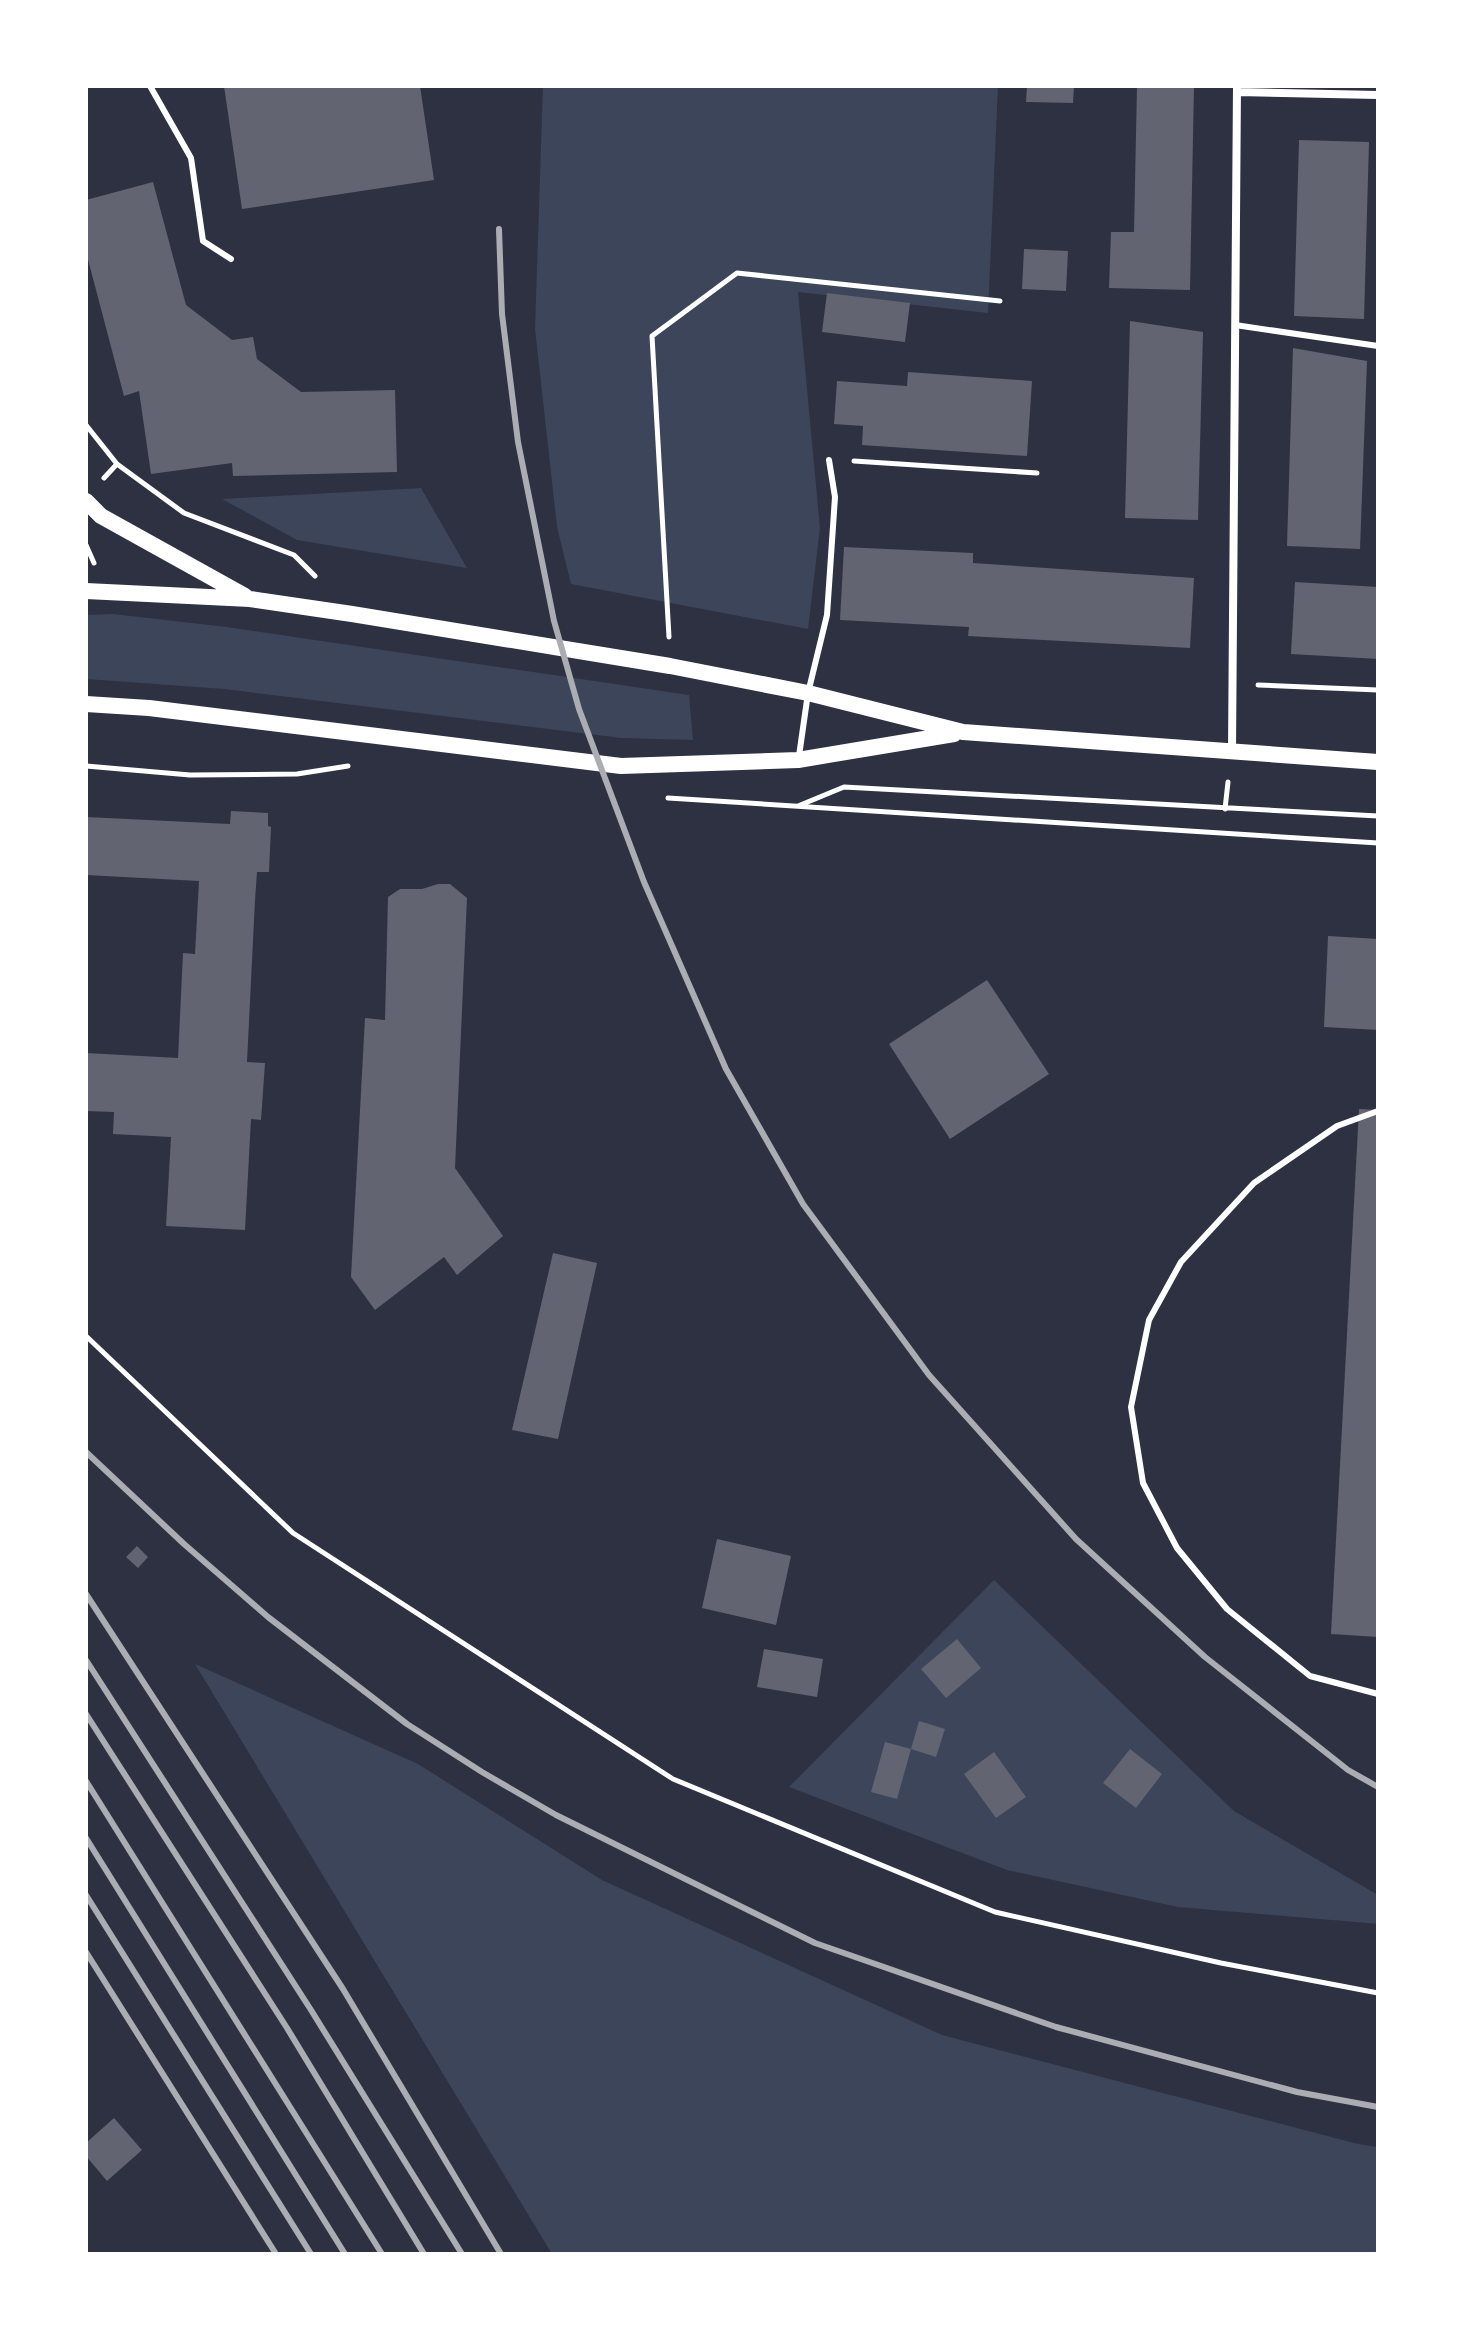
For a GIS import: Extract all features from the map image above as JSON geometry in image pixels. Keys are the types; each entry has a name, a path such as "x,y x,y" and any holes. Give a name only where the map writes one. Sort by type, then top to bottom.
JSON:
{"main road":[{"path":"86,501 101,516 250,599"},
{"path":"86,591 250,599 352,614 670,666 808,693 963,732 1378,762"},
{"path":"86,704 149,708 621,766 798,760 963,732"}],"street":[{"path":"1232,751 1237,89 1378,95"}],"lane":[{"path":"150,86 191,158 203,241 231,259"},
{"path":"1235,325 1378,346"},
{"path":"798,760 808,693 827,615 835,497 829,460"},
{"path":"1378,1111 1337,1126 1254,1183 1181,1262 1149,1320 1131,1407 1143,1483 1177,1548 1227,1609 1310,1676 1378,1694"}],"path":[{"path":"670,666 652,336 737,273 1000,301"},
{"path":"86,425 117,464 184,513 294,555 352,614"},
{"path":"829,460 1037,473"},
{"path":"1233,683 1378,690"},
{"path":"86,766 205,775 297,774 353,765"},
{"path":"793,808 844,787 1378,816"},
{"path":"668,798 1378,843"},
{"path":"86,1336 293,1533 673,1779 995,1912 1221,1963 1378,1993"}],"shaded area":[{"path":"543,86 998,86 988,313 798,292 820,528 808,629 571,584 557,527 535,329"},
{"path":"421,488 467,568 297,540 222,499"},
{"path":"113,614 227,627 689,695 693,740 621,738 224,689 86,679 86,615"},
{"path":"994,1580 1234,1811 1378,1895 1378,1924 1178,1907 1007,1870 789,1787"},
{"path":"195,1664 418,1764 602,1880 942,2035 1378,2147 1378,2254 552,2254"}],"building":[{"path":"224,86 420,86 434,180 242,209"},
{"path":"1027,86 1074,86 1073,103 1026,102"},
{"path":"1137,86 1194,86 1190,290 1109,288 1111,232 1134,232"},
{"path":"1299,140 1369,142 1364,319 1294,316"},
{"path":"153,182 186,305 232,340 253,337 257,359 301,392 395,390 397,472 233,476 232,463 151,474 139,391 124,396 86,252 86,200"},
{"path":"1024,249 1068,251 1066,291 1022,289"},
{"path":"827,293 910,303 905,342 822,332"},
{"path":"1130,321 1203,332 1198,520 1125,518"},
{"path":"1293,348 1367,361 1360,549 1287,546"},
{"path":"908,372 1032,381 1027,456 862,445 863,426 834,424 837,381 907,386"},
{"path":"844,547 973,553 973,563 1194,578 1190,648 968,636 969,627 840,620"},
{"path":"1295,582 1378,587 1378,659 1291,654"},
{"path":"231,811 268,813 268,826 271,827 269,872 257,872 255,900 247,1062 265,1063 261,1120 251,1119 245,1230 166,1226 171,1137 113,1134 114,1112 86,1111 86,1053 178,1058 183,953 195,954 199,881 86,875 86,817 230,824"},
{"path":"450,884 467,898 455,1168 503,1236 457,1275 444,1257 375,1310 351,1277 365,1018 385,1020 388,897 400,889 422,889"},
{"path":"1328,936 1378,939 1378,1030 1324,1027"},
{"path":"987,980 1049,1074 950,1139 889,1044"},
{"path":"1359,1109 1378,1110 1378,1637 1331,1634"},
{"path":"553,1253 597,1263 558,1439 512,1430"},
{"path":"717,1539 791,1556 776,1625 702,1608"},
{"path":"137,1546 148,1557 138,1568 126,1557"},
{"path":"957,1639 981,1668 946,1698 921,1669"},
{"path":"764,1649 823,1659 817,1697 757,1687"},
{"path":"919,1721 945,1729 936,1757 911,1749"},
{"path":"885,1742 911,1749 897,1799 871,1792"},
{"path":"1130,1749 1162,1774 1136,1808 1103,1783"},
{"path":"994,1752 1026,1797 996,1818 964,1774"},
{"path":"114,2118 142,2150 107,2181 86,2156 86,2143"}],"railway":[{"path":"499,229 502,314 518,442 554,621 579,709 644,882 726,1069 803,1204 929,1375 1076,1539 1205,1657 1348,1770 1378,1787"},
{"path":"86,1452 268,1617 407,1724 556,1815 815,1943 1056,2027 1297,2092 1378,2107"},
{"path":"86,1594 343,1989 501,2254"},
{"path":"86,1660 311,2010 462,2254"},
{"path":"86,1714 287,2028 424,2254"},
{"path":"86,1781 382,2254"},
{"path":"86,1838 345,2254"},
{"path":"86,1895 311,2254"},
{"path":"86,1952 276,2254"}]}
